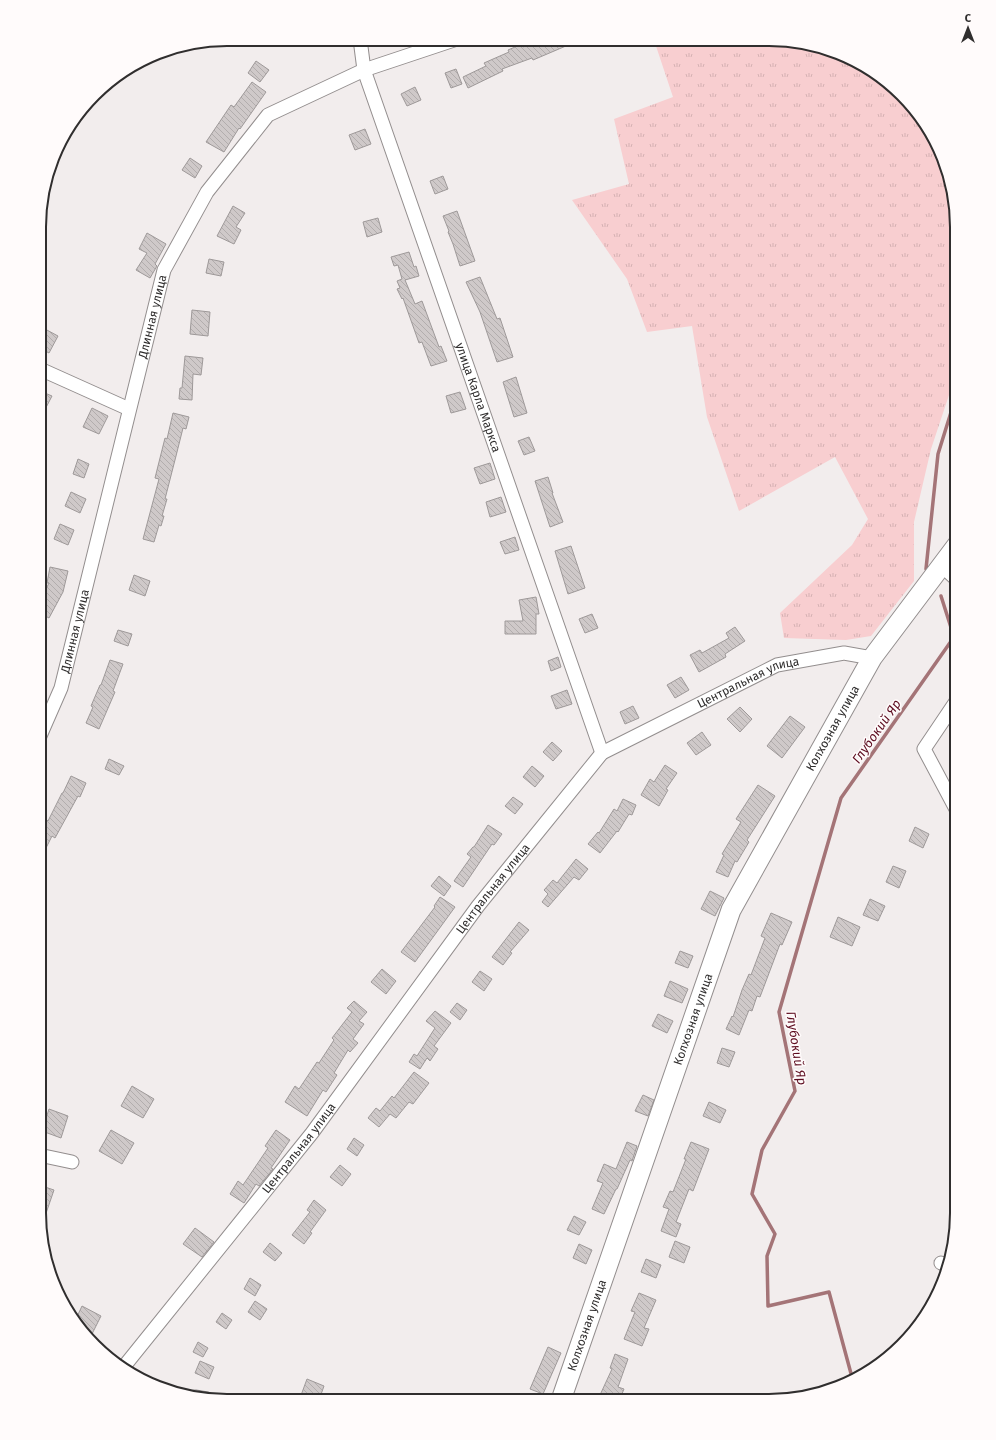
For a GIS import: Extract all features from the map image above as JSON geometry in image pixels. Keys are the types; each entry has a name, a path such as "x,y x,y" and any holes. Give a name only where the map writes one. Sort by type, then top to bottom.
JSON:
{"street":[{"name":"улица Карла Маркса","path":"361,46 364,70 602,753"},
{"name":"Длинная улица","path":"46,722 61,688 164,270 207,192 268,115 364,70 436,46"},
{"path":"46,372 129,409"},
{"path":"872,658 950,555"},
{"path":"942,566 950,573"},
{"name":"Центральная улица","path":"126,1364 312,1134 478,906 602,753 777,665 844,653 872,658"},
{"name":"Колхозная улица","path":"563,1394 731,910 872,658"},
{"path":"950,710 924,749 950,798"},
{"path":"46,1156 72,1162"}],"green space":[{"path":"656,46 781,46 804,49 838,60 860,70 879,83 897,99 920,126 936,158 947,192 950,215 950,392 931,449 914,522 914,581 871,636 846,640 784,638 780,613 852,545 868,519 835,457 739,511 707,417 692,326 647,332 627,279 572,200 629,184 614,119 673,97"}],"building":[{"path":"517,46 566,46 533,60 532,58 502,69 503,71 468,88 463,77 486,66 484,63 509,52 508,50"},
{"path":"256,61 269,70 260,82 248,73"},
{"path":"456,69 462,84 451,88 445,73"},
{"path":"252,82 266,92 240,129 239,128 224,152 206,142 231,105 234,107"},
{"path":"415,87 421,100 407,106 401,94"},
{"path":"365,129 371,144 355,150 349,135"},
{"path":"190,158 202,166 195,178 182,170"},
{"path":"443,176 448,189 435,194 430,181"},
{"path":"233,206 245,213 236,227 241,230 234,244 217,236"},
{"path":"457,211 475,261 460,266 443,216"},
{"path":"378,218 382,232 367,237 363,222"},
{"path":"147,233 166,244 155,264 157,266 150,278 136,270 147,253 139,249"},
{"path":"409,252 419,276 405,280 415,304 422,301 439,347 441,346 447,361 431,366 422,342 419,343 403,298 402,299 397,289 400,288 397,281 402,279 398,265 394,266 391,257"},
{"path":"209,259 224,262 221,276 206,273"},
{"path":"480,277 497,319 500,318 513,357 497,362 480,312 466,282"},
{"path":"192,310 210,312 208,336 190,334"},
{"path":"46,330 58,336 49,353 46,351"},
{"path":"185,356 203,358 201,375 193,374 192,400 179,399 180,388 182,388"},
{"path":"516,377 527,413 514,417 503,382"},
{"path":"460,392 466,409 451,413 446,396"},
{"path":"46,394 52,396 46,408"},
{"path":"92,408 108,416 99,434 83,427"},
{"path":"173,413 189,417 186,429 183,428 165,499 167,499 162,516 164,516 161,526 159,525 154,542 143,539 159,479 155,478"},
{"path":"529,437 535,451 524,455 518,441"},
{"path":"78,459 89,464 84,478 73,474"},
{"path":"490,463 495,479 480,484 474,468"},
{"path":"548,477 552,493 563,522 550,527 535,481"},
{"path":"71,492 86,499 80,513 65,506"},
{"path":"501,497 506,512 490,517 486,502"},
{"path":"60,524 74,530 68,545 54,539"},
{"path":"515,537 519,550 505,554 500,542"},
{"path":"571,546 585,588 568,594 555,551"},
{"path":"50,567 68,571 63,592 49,618 46,616 46,589 49,583 47,583"},
{"path":"134,575 150,581 145,596 129,590"},
{"path":"536,597 539,614 536,614 536,634 505,634 505,621 523,621 519,600"},
{"path":"592,614 598,628 585,633 579,619"},
{"path":"735,627 745,641 725,654 726,657 699,672 690,655 700,650 702,653 729,638 726,633"},
{"path":"118,630 132,634 128,646 114,641"},
{"path":"558,657 561,667 551,671 548,661"},
{"path":"110,660 123,664 113,691 115,692 99,729 86,723 93,707 91,706 101,685"},
{"path":"681,677 689,690 675,698 667,685"},
{"path":"567,690 572,704 556,709 551,696"},
{"path":"633,706 639,718 625,724 620,712"},
{"path":"740,707 752,719 740,732 727,719"},
{"path":"790,716 805,727 782,758 767,746"},
{"path":"702,732 711,745 696,755 687,743"},
{"path":"552,742 562,751 553,761 543,752"},
{"path":"109,759 124,766 119,775 105,769"},
{"path":"665,765 677,773 666,789 668,790 659,806 641,795 650,779 654,782"},
{"path":"532,766 544,776 535,787 523,777"},
{"path":"71,776 86,783 80,797 78,796 55,838 52,836 46,848 46,822 47,820 48,821"},
{"path":"758,785 775,796 747,840 749,842 737,862 735,861 728,877 716,872 724,855 722,854 741,822 736,819"},
{"path":"513,797 523,804 515,814 505,806"},
{"path":"623,799 636,805 632,815 629,814 618,832 617,831 600,853 588,844 598,832 599,833 614,809 617,811"},
{"path":"488,825 502,834 494,845 492,844 463,887 454,881 471,857 467,854 474,847"},
{"path":"915,827 929,834 923,848 909,841"},
{"path":"576,859 588,869 579,880 574,877 548,907 542,902 548,894 544,890 553,880 557,883"},
{"path":"893,866 906,871 899,888 886,882"},
{"path":"439,876 451,886 444,896 431,886"},
{"path":"710,891 724,898 715,916 701,909"},
{"path":"440,897 455,907 415,962 401,952 435,907 434,906"},
{"path":"870,899 885,906 878,921 863,915"},
{"path":"771,913 792,922 782,945 780,944 760,997 757,996 752,1011 749,1010 739,1035 726,1029 732,1016 733,1017 749,974 751,975 765,938 761,936"},
{"path":"838,917 860,927 852,946 830,937"},
{"path":"519,922 529,930 510,952 512,953 503,965 492,957"},
{"path":"680,951 693,956 688,968 675,963"},
{"path":"382,969 396,981 386,994 371,982"},
{"path":"480,971 492,979 484,991 472,982"},
{"path":"670,981 688,989 682,1003 664,996"},
{"path":"354,1001 367,1012 359,1021 364,1024 353,1039 358,1043 350,1052 348,1050 334,1073 337,1075 326,1092 323,1090 307,1116 285,1102 295,1086 299,1089 317,1062 319,1063 334,1040 332,1038 352,1012 347,1008"},
{"path":"457,1003 467,1010 460,1020 450,1012"},
{"path":"435,1011 451,1023 434,1046 438,1049 430,1061 427,1058 420,1069 409,1062 414,1054 417,1056 435,1028 426,1021"},
{"path":"658,1014 673,1021 667,1033 652,1026"},
{"path":"722,1048 735,1052 729,1067 717,1063"},
{"path":"414,1072 429,1083 413,1104 409,1102 396,1118 390,1114 379,1127 368,1118 376,1108 380,1111 392,1096 394,1098"},
{"path":"132,1086 154,1099 143,1118 121,1106"},
{"path":"643,1095 654,1100 648,1116 635,1111"},
{"path":"709,1102 726,1110 720,1123 703,1116"},
{"path":"49,1109 68,1116 61,1138 46,1132 46,1118"},
{"path":"111,1130 134,1143 122,1164 99,1151"},
{"path":"276,1130 290,1140 271,1168 273,1169 259,1186 256,1184 244,1203 230,1194 238,1181 243,1185 268,1148 265,1146"},
{"path":"354,1138 364,1145 357,1156 347,1149"},
{"path":"627,1142 637,1146 632,1161 630,1160 604,1214 592,1209 603,1183 597,1181 604,1164 616,1169"},
{"path":"691,1142 709,1149 693,1191 689,1189 676,1222 681,1224 676,1237 661,1231 669,1209 663,1207 670,1191 673,1192"},
{"path":"340,1165 351,1174 342,1186 330,1177"},
{"path":"46,1187 54,1190 46,1213"},
{"path":"314,1200 326,1210 310,1232 312,1233 304,1244 292,1235 310,1212 307,1210"},
{"path":"574,1216 586,1222 579,1235 567,1230"},
{"path":"195,1228 214,1242 202,1257 183,1244"},
{"path":"675,1241 690,1247 684,1263 669,1257"},
{"path":"270,1243 282,1253 275,1261 263,1252"},
{"path":"579,1244 592,1250 586,1264 573,1258"},
{"path":"646,1259 661,1265 656,1278 641,1272"},
{"path":"250,1278 261,1285 255,1296 244,1289"},
{"path":"639,1293 656,1300 644,1328 649,1329 642,1346 624,1339 635,1312 631,1311"},
{"path":"255,1301 267,1309 260,1320 248,1312"},
{"path":"82,1306 101,1316 92,1333 77,1316"},
{"path":"222,1313 232,1320 226,1329 216,1322"},
{"path":"198,1342 208,1348 203,1357 193,1352"},
{"path":"548,1347 561,1353 543,1394 530,1389"},
{"path":"615,1354 628,1359 618,1387 624,1389 622,1394 600,1394 612,1369 610,1368"},
{"path":"200,1361 214,1367 209,1379 195,1373"},
{"path":"307,1379 324,1386 321,1394 301,1394"}],"waterway":[{"name":"Глубокий Яр","path":"926,569 938,454 950,415"},
{"name":"Глубокий Яр","path":"941,596 950,624"},
{"name":"Глубокий Яр","path":"851,1374 829,1292 768,1306 767,1256 775,1234 752,1194 762,1150 795,1091 779,1012 841,798 950,643"}]}
